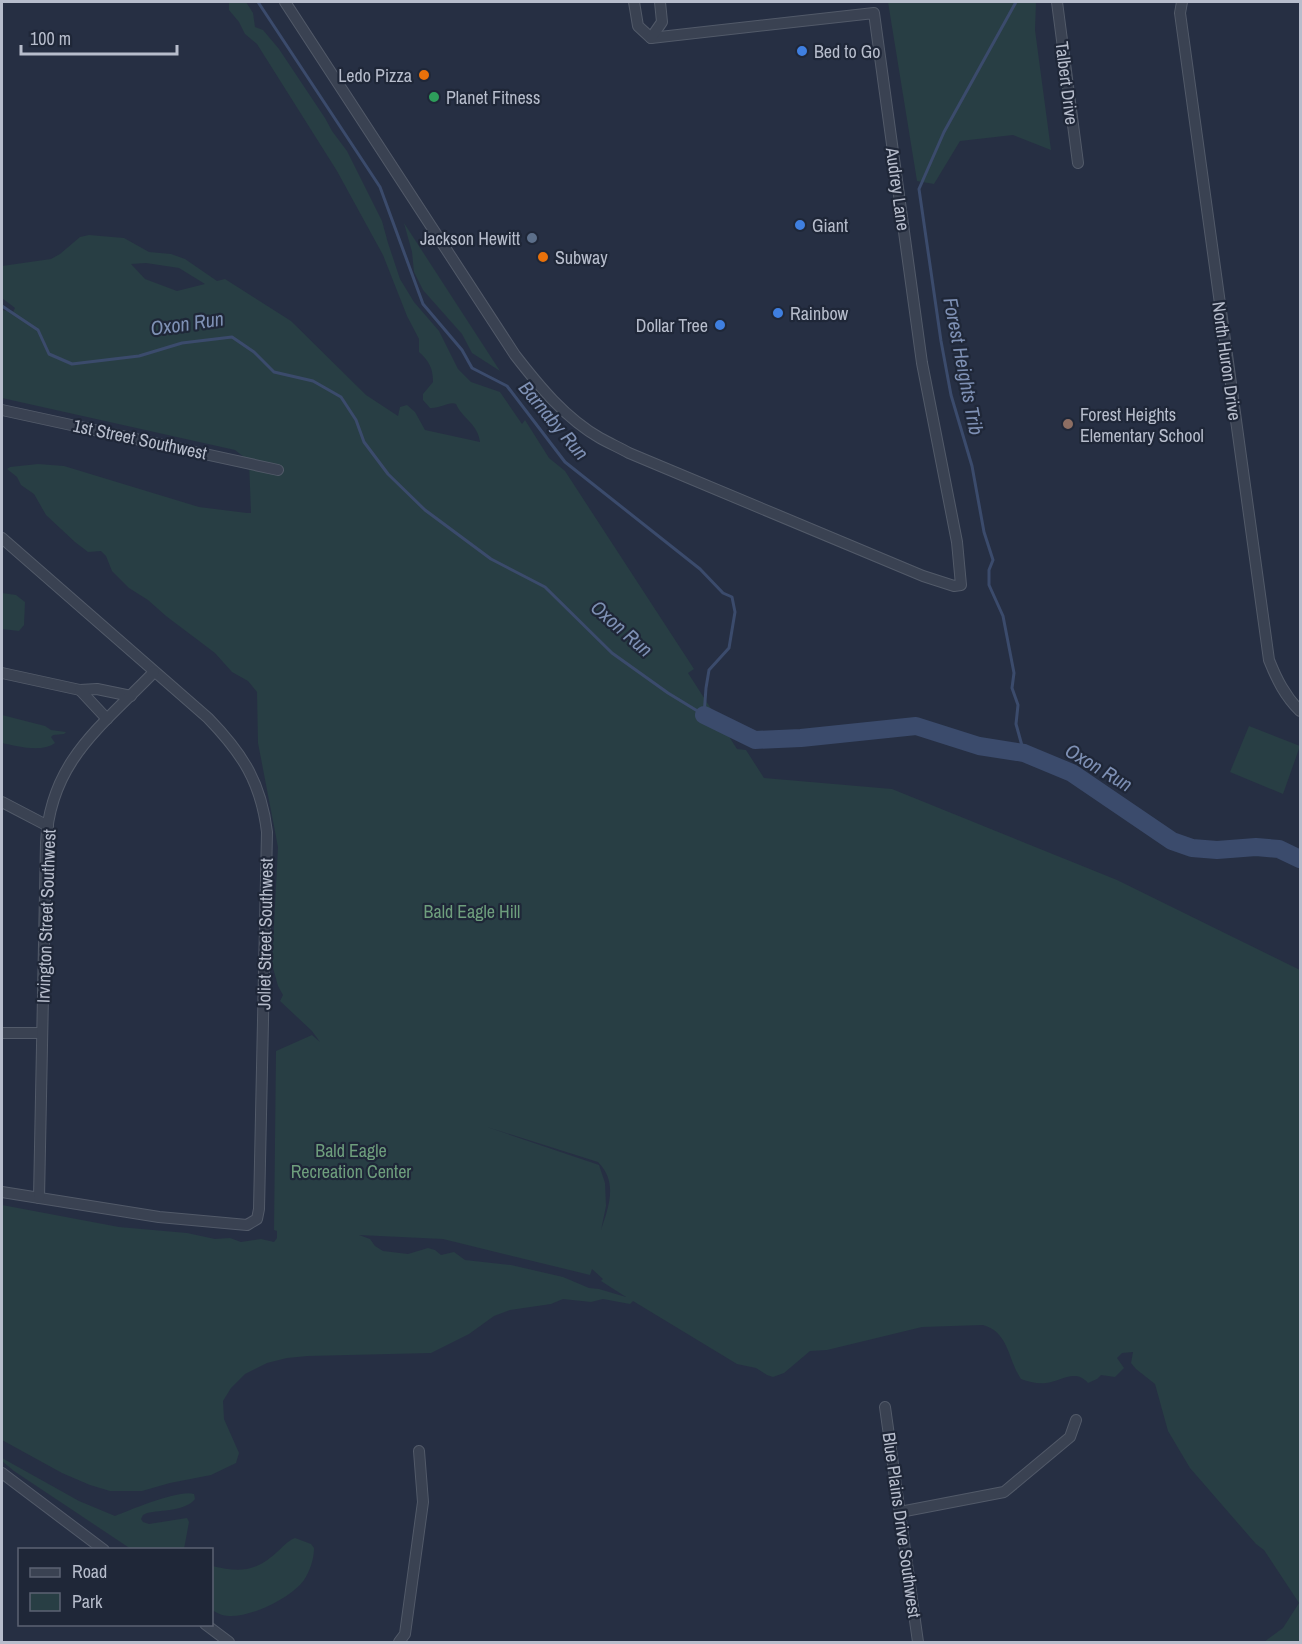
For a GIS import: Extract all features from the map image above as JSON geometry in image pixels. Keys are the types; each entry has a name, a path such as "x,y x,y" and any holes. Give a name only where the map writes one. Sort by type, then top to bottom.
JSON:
{"street":[{"name":"Audrey Lane","path":"285,2 515,356 535,381 573,418 598,437 629,453 923,576 954,586 961,585 957,542 922,363 874,14 651,38"},
{"path":"634,2 638,26 651,38 662,22 660,2"},
{"name":"Talbert Drive","path":"1057,2 1078,164"},
{"name":"North Huron Drive","path":"1182,2 1180,13 1269,660 1278,684 1300,711"},
{"name":"1st Street Southwest","path":"2,410 278,470"},
{"name":"Joliet Street Southwest","path":"2,538 207,718 241,755 256,783 267,832 259,1214 252,1224 243,1226 159,1217 39,1198"},
{"name":"Irvington Street Southwest","path":"39,1198 48,826 55,794 68,765 107,719 154,672"},
{"path":"2,673 80,690 97,689 131,696"},
{"path":"80,690 107,719"},
{"path":"2,802 48,826"},
{"path":"2,1033 42,1034"},
{"path":"2,1192 39,1198"},
{"name":"Blue Plains Drive Southwest","path":"885,1407 918,1642"},
{"path":"900,1512 1004,1492 1070,1437 1076,1420"},
{"path":"399,1642 405,1634 423,1502 419,1451"},
{"path":"2,1473 101,1548"},
{"path":"208,1626 229,1642"}],"green space":[{"path":"229,2 246,2 253,13 255,27 263,30 279,49 347,151 382,221 400,279 414,302 439,331 458,369 471,382 500,392 522,424 525,420 549,458 565,471 694,669 688,673 737,749 746,750 764,778 892,789 1117,880 1300,970 1300,1642 1264,1642 1283,1628 1299,1603 1264,1550 1256,1544 1190,1468 1168,1431 1155,1384 1131,1363 1133,1352 1122,1353 1117,1358 1124,1368 1115,1377 1101,1375 1088,1383 1073,1376 1046,1383 1034,1382 1021,1379 1003,1340 992,1329 983,1325 922,1327 827,1350 810,1351 784,1373 773,1377 756,1368 737,1364 633,1301 630,1304 603,1299 591,1302 563,1299 551,1304 510,1310 494,1316 469,1334 431,1353 287,1358 267,1363 245,1374 231,1388 223,1401 224,1419 239,1453 236,1463 211,1475 142,1491 110,1491 62,1473 2,1440 2,1205 119,1227 187,1233 215,1239 230,1238 241,1242 261,1239 274,1242 277,1238 277,1231 274,1230 276,1051 312,1035 320,1042 312,1031 280,1001 283,995 272,964 278,847 258,743 257,692 248,681 232,672 215,653 148,600 129,588 112,571 106,556 101,551 88,552 75,542 46,515 34,494 21,485 17,477 7,469 38,464 64,466 199,507 251,513 249,461 235,450 2,398 2,310 13,312 15,308 2,298 2,266 51,259 80,237 89,235 124,238 149,252 171,254 185,259 217,281 225,279 291,321 366,395 398,416 400,407 407,405 415,412 425,430 480,442 476,430 456,404 430,408 423,400 423,394 433,382 431,369 419,352 419,339 407,316 383,255 337,171 257,44 245,34 229,10","holes":["146,263 179,268 205,284 177,291 145,279 131,264","487,1127 598,1162 610,1186 609,1203 601,1230 606,1206 605,1183 599,1165","359,1235 443,1239 590,1275 592,1269 603,1279 601,1281 626,1297 589,1288 563,1277 511,1265 465,1260 454,1252 441,1255 428,1248 408,1254 383,1251 370,1239"]},
{"path":"888,2 1036,2 1035,30 1051,150 1013,135 960,141 934,184 917,181"},
{"path":"404,223 500,371 472,353 462,334 423,290 414,272 412,252"},
{"path":"2,593 16,595 25,602 24,625 19,631 2,629"},
{"path":"2,715 45,726 51,730 66,732 53,735 51,737 55,743 43,748 2,743"},
{"path":"1249,726 1300,746 1283,794 1230,772"},
{"path":"2,1458 79,1501 115,1516 167,1497 194,1494 195,1499 186,1506 147,1513 141,1519 149,1524 187,1518 189,1522 184,1548 130,1548 2,1461"},
{"path":"295,1538 311,1544 314,1548 310,1569 298,1587 281,1600 249,1613 227,1616 213,1610 213,1566 238,1570 253,1567 268,1560"}],"waterway":[{"name":"Barnaby Run","path":"2,306 38,330 49,354 72,364 139,356 182,343 232,337 254,352 274,372 313,381 341,397 356,420 364,442 388,474 425,510 491,559 545,587 612,653 668,693 704,715 709,670 729,648 735,612 732,597 723,593 700,569 565,462 507,386 472,368 462,350 423,304 380,187 258,2"},
{"name":"Forest Heights Trib","path":"1016,2 944,132 919,189 951,395 972,466 984,532 993,560 989,570 989,585 1003,616 1014,673 1012,688 1018,705 1016,724 1024,753"},
{"name":"Oxon Run","path":"704,715 755,740 801,738 916,726 979,746 1024,753 1072,773 1172,841 1192,848 1279,849 1300,859"}],"place":[{"name":"Bed to Go","path":"802,51"},
{"name":"Ledo Pizza","path":"424,75"},
{"name":"Planet Fitness","path":"434,97"},
{"name":"Giant","path":"800,225"},
{"name":"Jackson Hewitt","path":"532,238"},
{"name":"Subway","path":"543,257"},
{"name":"Rainbow","path":"778,313"},
{"name":"Dollar Tree","path":"720,325"},
{"name":"Forest Heights Elementary School","path":"1068,424"}],"park label":[{"name":"Bald Eagle Hill","path":"472,911"},
{"name":"Bald Eagle Recreation Center","path":"351,1160"}]}
